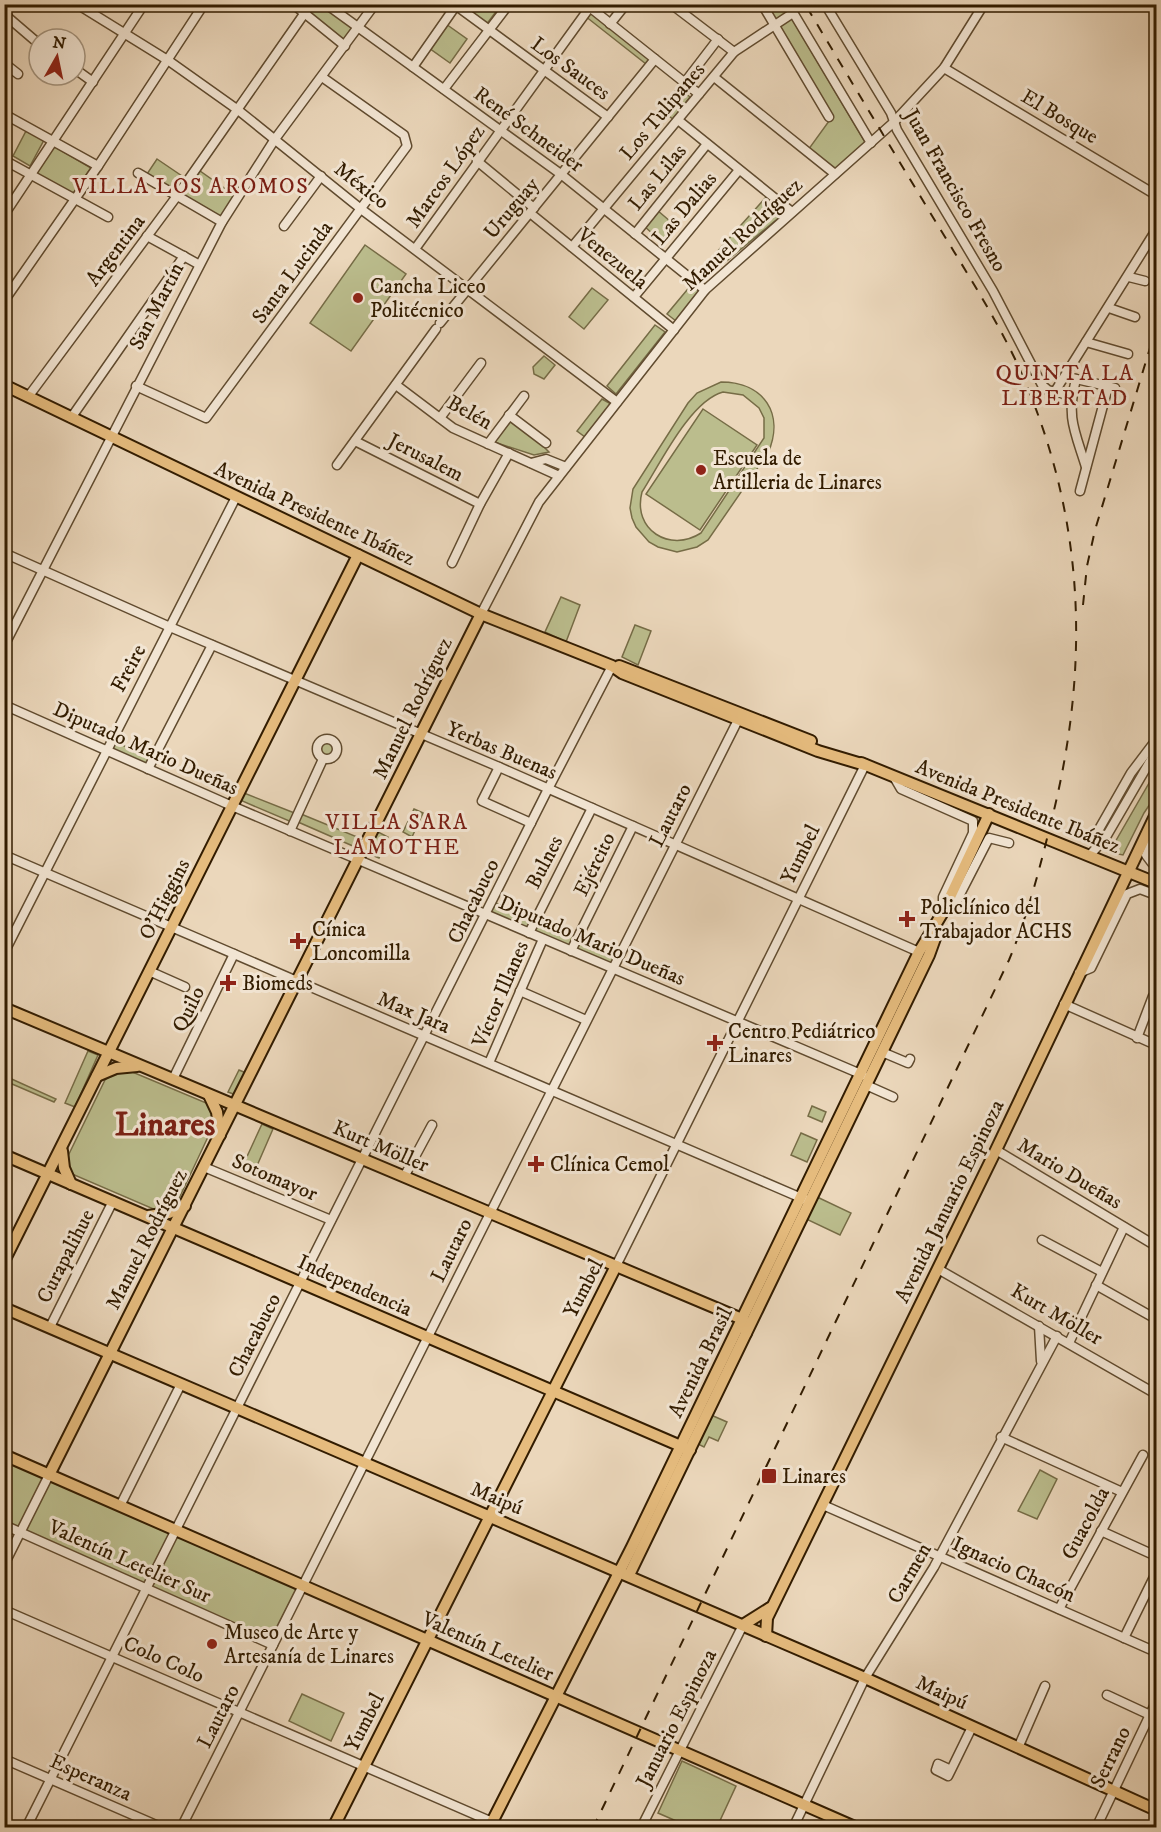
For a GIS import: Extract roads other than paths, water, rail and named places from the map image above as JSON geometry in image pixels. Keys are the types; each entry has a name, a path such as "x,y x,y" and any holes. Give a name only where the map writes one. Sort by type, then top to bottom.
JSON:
{"main road":[{"name":"Avenida Presidente Ibáñez","path":"4,385 481,614 612,666 622,673 738,716 818,751 865,765 1156,883"},
{"name":"O'Higgins","path":"4,1261 62,1150 149,971 358,555"},
{"name":"Manuel Rodríguez","path":"49,1475 481,614"},
{"name":"Avenida Brasil","path":"685,1449 742,1319 865,1079 920,952 943,912 989,814"},
{"name":"Avenida Januario Espinoza","path":"766,1636 766,1621 774,1603 996,1150 1156,814"},
{"name":"Avenida Brasil","path":"865,1079 882,1052 929,955 943,912"},
{"name":"Kurt Möller","path":"4,1008 742,1319"},
{"path":"97,1076 116,1068 140,1065"},
{"path":"209,1095 217,1112 220,1135"},
{"path":"62,1150 64,1168 71,1184"},
{"name":"Independencia","path":"4,1155 685,1449"},
{"name":"Avenida Brasil","path":"491,1824 555,1697 624,1573 685,1449 746,1333 805,1200"},
{"path":"148,1216 169,1213 185,1206"},
{"name":"Yumbel","path":"333,1827 616,1266"},
{"name":"Maipú","path":"4,1308 865,1678 1156,1810"},
{"path":"742,1319 746,1333"},
{"name":"Valentín Letelier","path":"4,1455 680,1752 857,1827"},
{"name":"Avenida Januario Espinoza","path":"743,1625 762,1616 774,1603"}],"street":[{"name":"México","path":"77,4 168,61 238,110 361,209 617,402"},
{"path":"4,215 144,4"},
{"path":"4,301 76,199 204,4"},
{"path":"293,4 345,46"},
{"name":"Argentina","path":"28,397 177,196 311,4"},
{"name":"René Schneider","path":"326,4 562,175 705,290"},
{"name":"San Martín","path":"4,646 198,264 222,222 275,139 375,4"},
{"path":"444,89 509,4"},
{"path":"610,24 626,4"},
{"path":"671,4 734,52"},
{"path":"762,4 829,117"},
{"path":"788,4 871,143"},
{"name":"Juan Francisco Fresno","path":"825,4 891,113 894,122 1000,304 1042,385 1054,393"},
{"name":"Manuel Rodríguez","path":"481,614 535,509 705,290 894,122 944,68 984,4"},
{"path":"413,67 456,5"},
{"name":"Los Sauces","path":"456,5 608,117"},
{"path":"588,6 699,94"},
{"name":"Marcos López","path":"415,249 588,6"},
{"name":"Los Tulipanes","path":"572,247 734,52 793,13"},
{"path":"4,14 27,34"},
{"path":"685,82 718,39"},
{"name":"Uruguay","path":"337,465 438,326 654,58"},
{"path":"4,63 18,74"},
{"name":"El Bosque","path":"944,68 1156,195"},
{"path":"714,77 835,174"},
{"path":"87,78 93,82"},
{"name":"Santa Lucinda","path":"136,386 206,418 407,146 404,135 322,78"},
{"path":"4,114 98,166"},
{"path":"678,120 792,212"},
{"name":"Las Lilas","path":"635,234 707,144"},
{"path":"4,160 108,217"},
{"name":"Venezuela","path":"477,161 572,247 674,330"},
{"name":"Las Dalias","path":"634,297 739,170"},
{"path":"138,173 222,222"},
{"path":"284,226 321,176"},
{"path":"1071,396 1054,393 1156,230"},
{"path":"147,236 198,264"},
{"path":"71,418 184,256"},
{"path":"1128,277 1145,281"},
{"path":"1109,308 1135,317"},
{"path":"1086,342 1128,354"},
{"path":"440,418 481,363"},
{"path":"1065,376 1112,387 1080,491"},
{"path":"1076,379 1071,396 1071,420 1087,468"},
{"name":"Belén","path":"396,385 453,428 559,476"},
{"path":"488,444 524,396"},
{"path":"509,415 546,443"},
{"name":"Jerusalem","path":"355,441 480,504"},
{"path":"452,563 480,504 509,453"},
{"name":"Belén","path":"531,463 546,459 566,467"},
{"name":"Freire","path":"4,953 236,497"},
{"name":"Yerbas Buenas","path":"4,553 920,952"},
{"path":"148,769 212,645"},
{"name":"Chacabuco","path":"26,1827 612,666"},
{"name":"Diputado Mario Dueñas","path":"4,705 232,806 738,1022 865,1079 892,1097"},
{"name":"Lautaro","path":"181,1827 738,716"},
{"path":"1094,838 1131,773 1156,740"},
{"path":"1090,855 1106,837 1156,751"},
{"path":"290,831 323,759"},
{"name":"Yumbel","path":"616,1266 865,765"},
{"path":"499,767 482,801 531,823"},
{"path":"894,777 901,789 973,821 973,833 943,897 943,912 953,908 989,838 1009,843"},
{"name":"Bulnes","path":"529,933 592,808"},
{"name":"Ejército","path":"571,951 633,826"},
{"path":"1152,863 1146,855 1156,832"},
{"name":"Max Jara","path":"4,855 805,1200"},
{"path":"1079,973 1091,968 1126,894 1140,889 1156,895"},
{"name":"Víctor Illanes","path":"489,1063 543,939"},
{"name":"Quilo","path":"173,1079 234,954"},
{"path":"149,971 184,987"},
{"path":"520,991 586,1020"},
{"path":"1137,1038 1155,994"},
{"path":"1064,1004 1156,1045"},
{"path":"882,1052 908,1063 910,1059"},
{"path":"404,1176 432,1125"},
{"name":"Mario Dueñas","path":"996,1150 1156,1246"},
{"name":"Sotomayor","path":"204,1167 331,1220"},
{"name":"Curapalihue","path":"50,1327 113,1201"},
{"path":"1069,1343 1124,1227"},
{"path":"1042,1240 1102,1272"},
{"name":"Kurt Möller","path":"938,1269 1156,1394"},
{"path":"1096,1285 1156,1319"},
{"path":"1039,1326 1041,1365"},
{"name":"Carmen","path":"793,1827 865,1678 940,1556 1001,1437 1057,1336"},
{"path":"120,1506 181,1384"},
{"path":"1001,1437 1122,1492"},
{"name":"Guacolda","path":"1059,1609 1143,1455"},
{"name":"Manuel Rodríguez","path":"4,1564 49,1475"},
{"name":"Ignacio Chacón","path":"823,1505 1156,1652"},
{"name":"Valentín Letelier Sur","path":"4,1525 273,1645"},
{"path":"1101,1531 1156,1556"},
{"path":"1124,1638 1156,1573"},
{"name":"Colo Colo","path":"4,1610 364,1766 491,1824 506,1827"},
{"name":"Januario Espinoza","path":"642,1827 743,1625"},
{"path":"1018,1748 1045,1686"},
{"path":"1107,1695 1150,1715"},
{"name":"Serrano","path":"1096,1827 1156,1702"},
{"name":"Maipú","path":"951,1770 972,1727"},
{"name":"Esperanza","path":"4,1759 163,1827"}],"railway":[{"path":"593,1828 1009,960 1029,903 1055,806 1074,692 1076,636 1074,580 1067,525 1055,470 1038,416 1016,361 995,321 805,4"},
{"path":"1083,605 1087,566 1095,530 1156,328"}],"place":[{"name":"Cancha Liceo Politécnico","path":"358,298"},
{"name":"Escuela de Artilleria de Linares","path":"701,470"},
{"name":"Policlínico del Trabajador ACHS","path":"907,919"},
{"name":"Cínica Loncomilla","path":"298,941"},
{"name":"Biomeds","path":"228,983"},
{"name":"Centro Pediátrico Linares","path":"715,1043"},
{"name":"Clínica Cemol","path":"536,1164"},
{"name":"Linares","path":"769,1476"},
{"name":"Museo de Arte y Artesanía de Linares","path":"212,1644"}],"district":[{"name":"VILLA LOS AROMOS","path":"191,185"},
{"name":"QUINTA LA LIBERTAD","path":"1065,384"},
{"name":"VILLA SARA LAMOTHE","path":"397,834"},
{"name":"Linares","path":"165,1123"}]}
